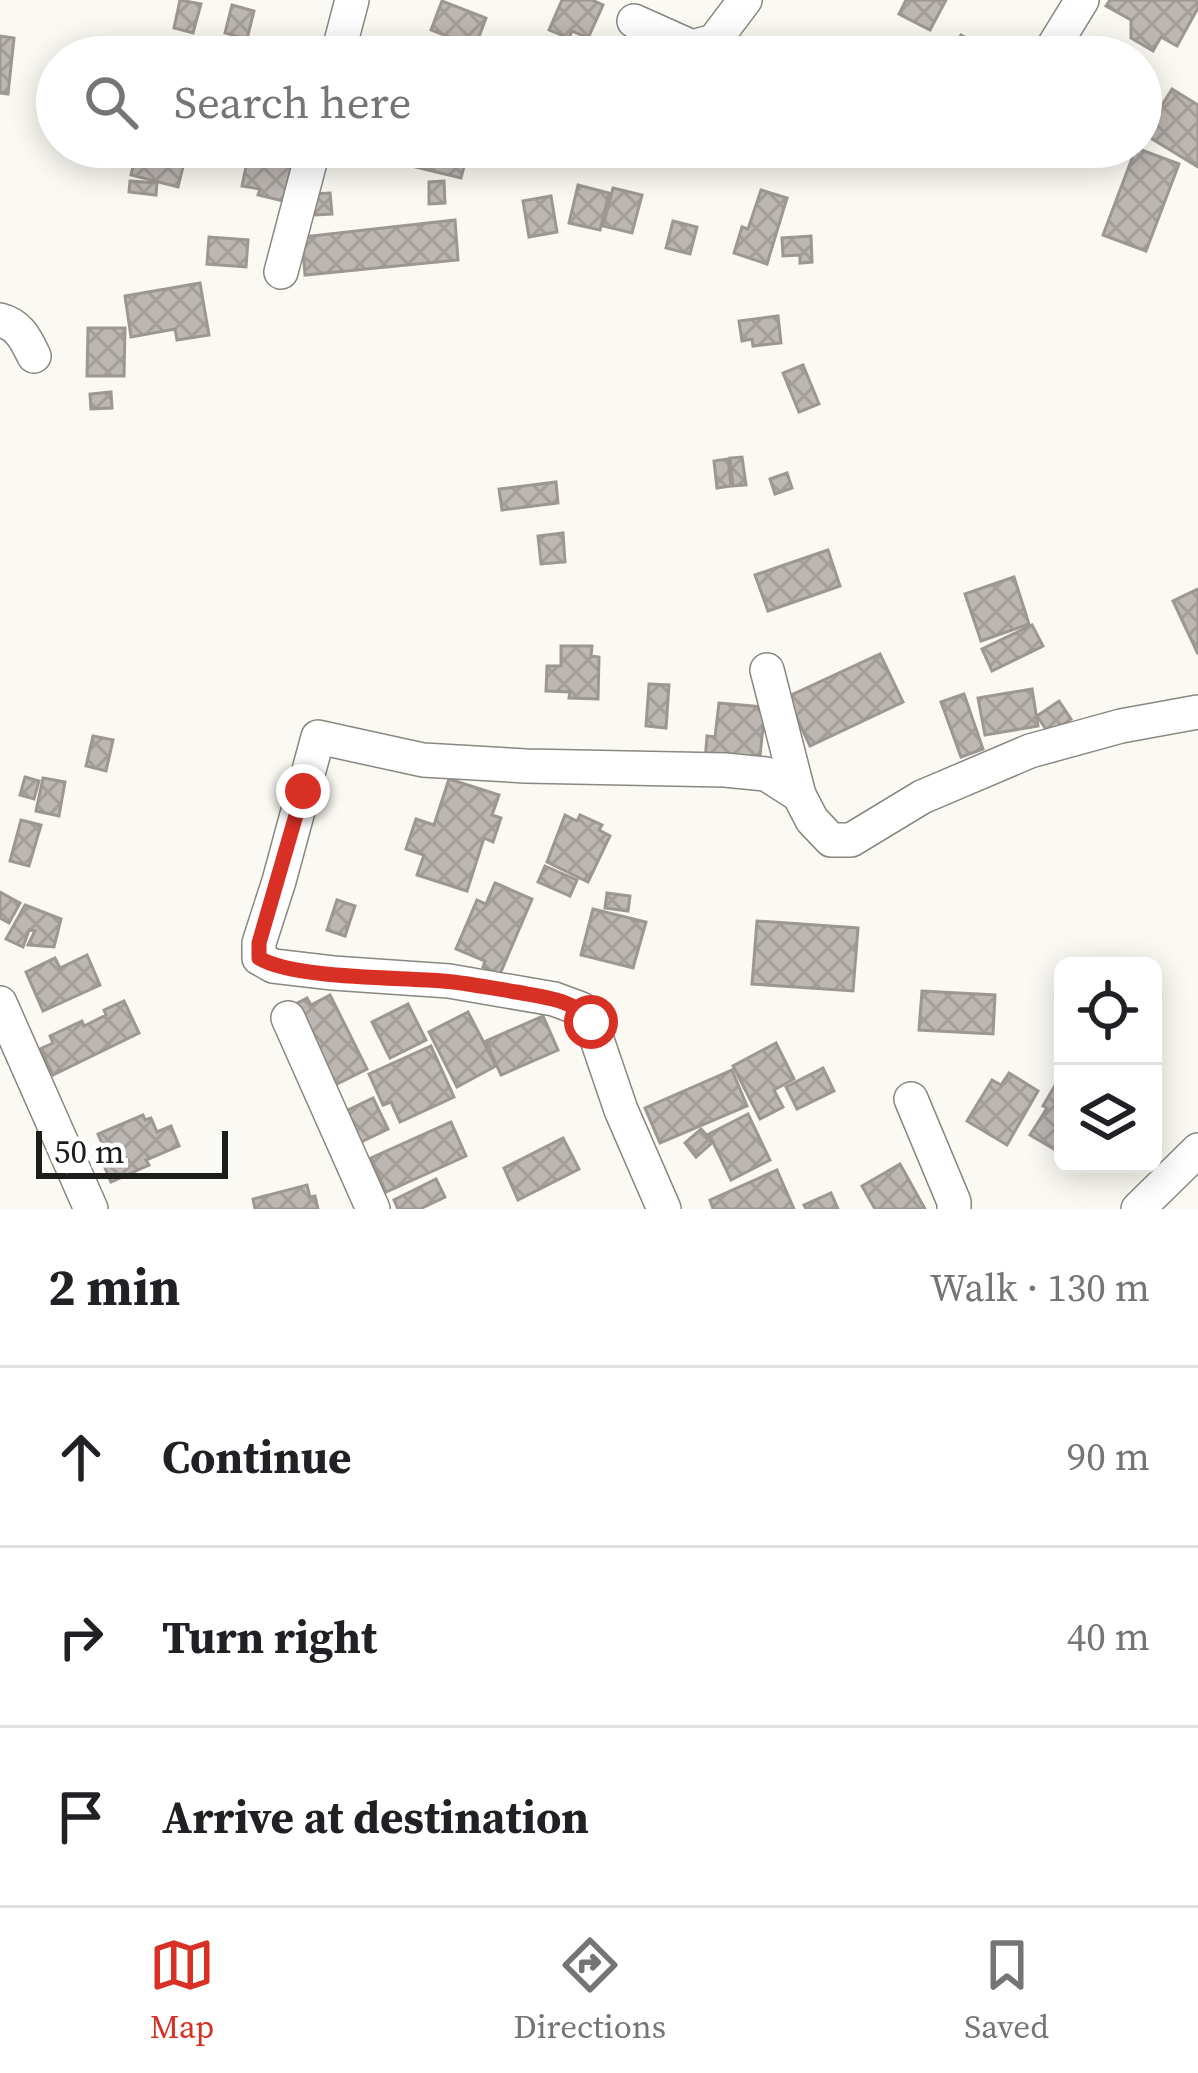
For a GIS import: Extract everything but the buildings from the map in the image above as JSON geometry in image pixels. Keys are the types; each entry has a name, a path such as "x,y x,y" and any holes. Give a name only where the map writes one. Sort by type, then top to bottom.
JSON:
{"street":[{"path":"343,36 352,0"},
{"path":"718,36 745,0"},
{"path":"1060,36 1082,0"},
{"path":"634,21 667,36"},
{"path":"281,272 308,168"},
{"path":"0,320 23,333 34,356"},
{"path":"767,670 800,795 812,820 831,840 851,840 922,796 1030,751 1121,726 1198,712"},
{"path":"664,1209 621,1110 591,1022 581,1009 554,999 468,984 273,966 259,958 259,943 318,737 423,760 766,774 800,795"},
{"path":"0,1003 91,1209"},
{"path":"288,1018 373,1209"},
{"path":"911,1099 954,1209"},
{"path":"1138,1209 1198,1150"}],"route":[{"path":"303,791 259,943 259,958 273,966 449,981 554,999 581,1009 591,1022"}]}
